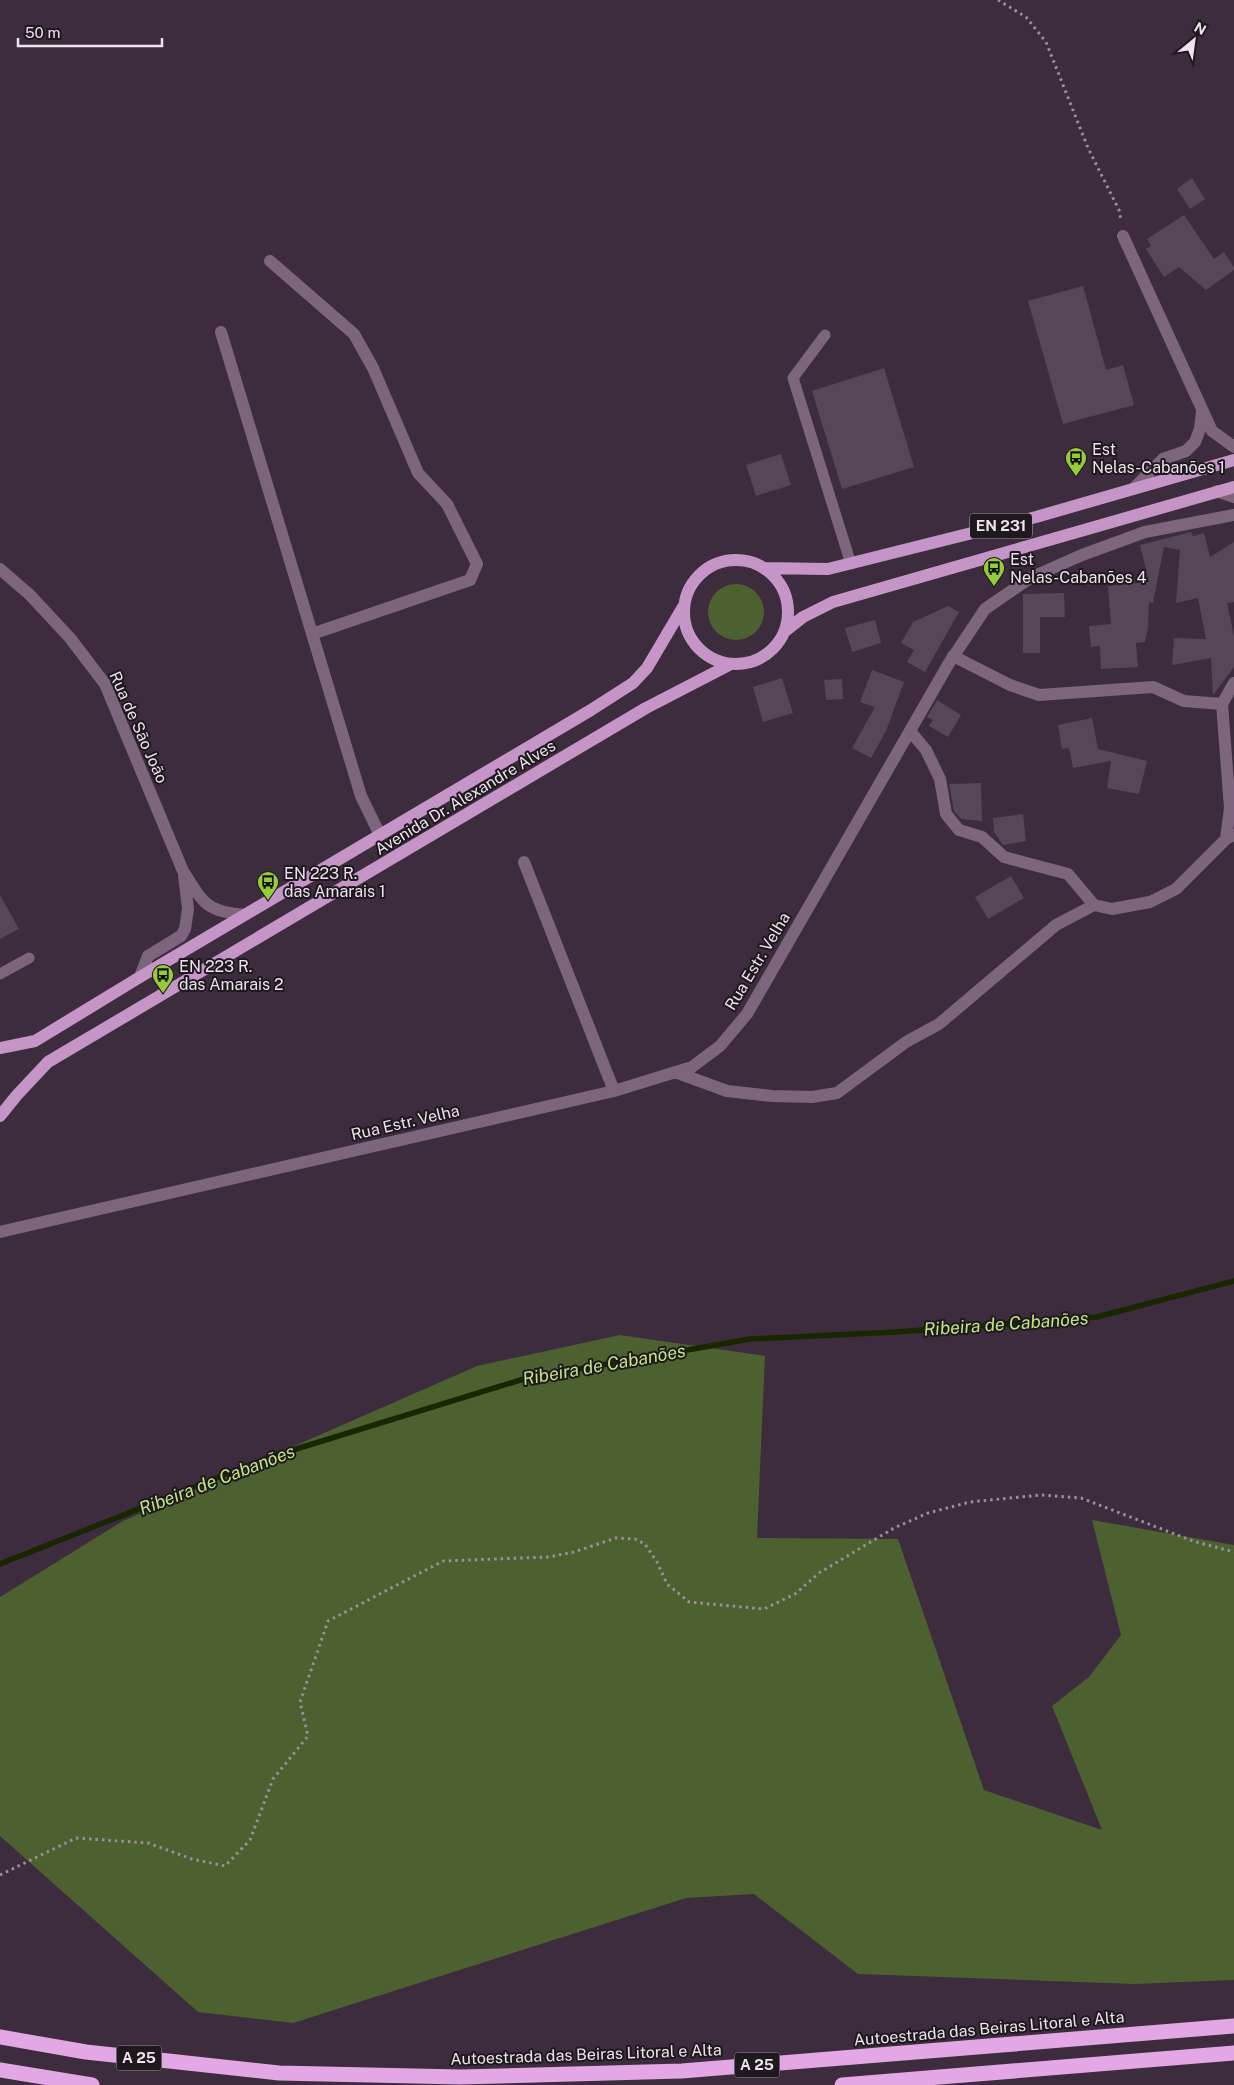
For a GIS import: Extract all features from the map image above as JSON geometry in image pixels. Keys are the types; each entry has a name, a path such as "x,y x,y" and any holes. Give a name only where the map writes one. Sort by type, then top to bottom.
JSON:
{"highway":[{"name":"Autoestrada das Beiras Litoral e Alta","path":"0,2037 86,2052 279,2073 460,2077 682,2071 1234,2026"},
{"path":"842,2085 1234,2053"},
{"path":"0,2070 92,2085"}],"main road":[{"name":"EN 231","path":"1234,460 1036,517 828,569 764,568 749,561 730,560 712,565 698,575 688,590 684,607 684,624 691,639 701,652 715,660 731,664 748,663 763,657 775,646 784,632 803,617 834,602 1234,486"},
{"path":"764,568 775,578 783,590 787,604 784,632"},
{"name":"Avenida Dr. Alexandre Alves","path":"0,1048 35,1041 591,710 633,683 647,668 660,649 684,607"},
{"name":"Avenida Dr. Alexandre Alves","path":"0,1116 48,1062 646,708 731,664"}],"street":[{"path":"1123,236 1164,321 1212,431 1234,447"},
{"path":"270,261 354,334 373,368 418,473 447,504 477,564 470,580 312,634"},
{"path":"221,332 362,796 380,835"},
{"path":"1133,489 1163,459 1186,451 1195,442 1200,429 1202,411"},
{"path":"1217,491 1234,498"},
{"name":"Rua Estr. Velha","path":"0,1232 614,1091 692,1067 720,1046 747,1014 953,656 985,609 1030,578 1082,554 1146,532 1234,515"},
{"name":"Rua de São João","path":"0,569 30,595 64,631 105,684 183,870"},
{"path":"953,656 1010,685 1039,695 1153,686 1184,701 1222,704"},
{"path":"910,731 926,750 940,779 946,814 959,830 982,837 1004,858 1068,874 1094,905 1112,909 1150,902 1176,889 1230,837 1230,808 1222,704 1234,683"},
{"path":"524,862 614,1091"},
{"path":"183,870 211,908 217,912 244,915"},
{"path":"140,977 148,956 181,936 185,929 188,909 183,870"},
{"path":"675,1072 727,1091 772,1096 812,1097 837,1093 906,1042 939,1024 1056,925 1094,905"}],"lane":[{"path":"826,335 793,378 851,564"},
{"path":"0,974 28,958"}],"path":[{"path":"998,0 1026,18 1046,42 1088,148 1119,210 1123,236"},
{"path":"0,1875 76,1838 148,1843 192,1860 225,1866 250,1840 273,1779 308,1736 300,1702 328,1621 443,1561 548,1557 574,1552 616,1538 635,1539 645,1544 657,1562 667,1584 689,1602 764,1609 795,1594 819,1573 894,1528 928,1513 970,1502 1041,1495 1081,1498 1193,1541 1234,1552"}],"green space":[{"path":"731,584 741,584 756,592 762,601 764,612 762,623 756,632 741,640 731,640 720,635 713,628 708,617 708,607 713,596 720,589"},
{"path":"620,1335 765,1356 757,1538 898,1539 984,1790 1102,1830 1052,1706 1089,1677 1121,1635 1092,1520 1234,1545 1234,1980 1134,1984 858,1974 754,1894 686,1898 293,2023 198,2012 0,1836 0,1597 123,1521 477,1366"}],"building":[{"path":"1192,178 1205,199 1190,209 1177,189"},
{"path":"1184,215 1214,259 1224,252 1234,267 1234,270 1206,290 1179,267 1164,277 1146,249 1151,246 1147,239"},
{"path":"1083,286 1106,370 1123,365 1134,405 1063,424 1028,301"},
{"path":"884,368 914,467 842,489 812,391"},
{"path":"781,454 791,485 756,496 746,465"},
{"path":"1191,532 1193,536 1204,533 1210,557 1234,542 1234,602 1227,603 1234,636 1234,667 1213,695 1211,658 1172,665 1174,638 1206,639 1198,598 1176,603 1180,550 1164,547 1153,603 1149,602 1145,642 1136,643 1138,667 1101,669 1100,646 1091,647 1089,626 1111,624 1108,586 1149,582 1140,545"},
{"path":"1064,593 1065,617 1040,617 1040,653 1023,653 1023,594"},
{"path":"948,606 959,612 925,672 907,662 914,650 901,643 913,622"},
{"path":"875,620 881,643 852,652 845,628"},
{"path":"872,670 904,682 886,731 871,758 852,748 875,707 860,702"},
{"path":"782,678 793,713 763,722 753,687"},
{"path":"842,679 843,699 826,700 824,680"},
{"path":"937,700 961,715 948,737 929,726 933,720 927,717"},
{"path":"1092,718 1098,749 1147,761 1139,794 1107,788 1111,761 1073,768 1069,748 1062,749 1058,725"},
{"path":"981,783 982,821 961,819 954,811 949,784"},
{"path":"1023,814 1026,841 1003,845 994,832 993,818"},
{"path":"1011,876 1024,898 988,919 975,897"},
{"path":"0,895 19,929 0,939"}],"waterway":[{"name":"Ribeira de Cabanões","path":"0,1564 267,1458 527,1378 750,1339 896,1332 1097,1317 1234,1281"}],"place":[{"name":"Est Nelas-Cabanões 1","path":"1076,477"},
{"name":"Est Nelas-Cabanões 4","path":"994,587"},
{"name":"EN 223 R. das Amarais 1","path":"268,901"},
{"name":"EN 223 R. das Amarais 2","path":"163,994"}]}
